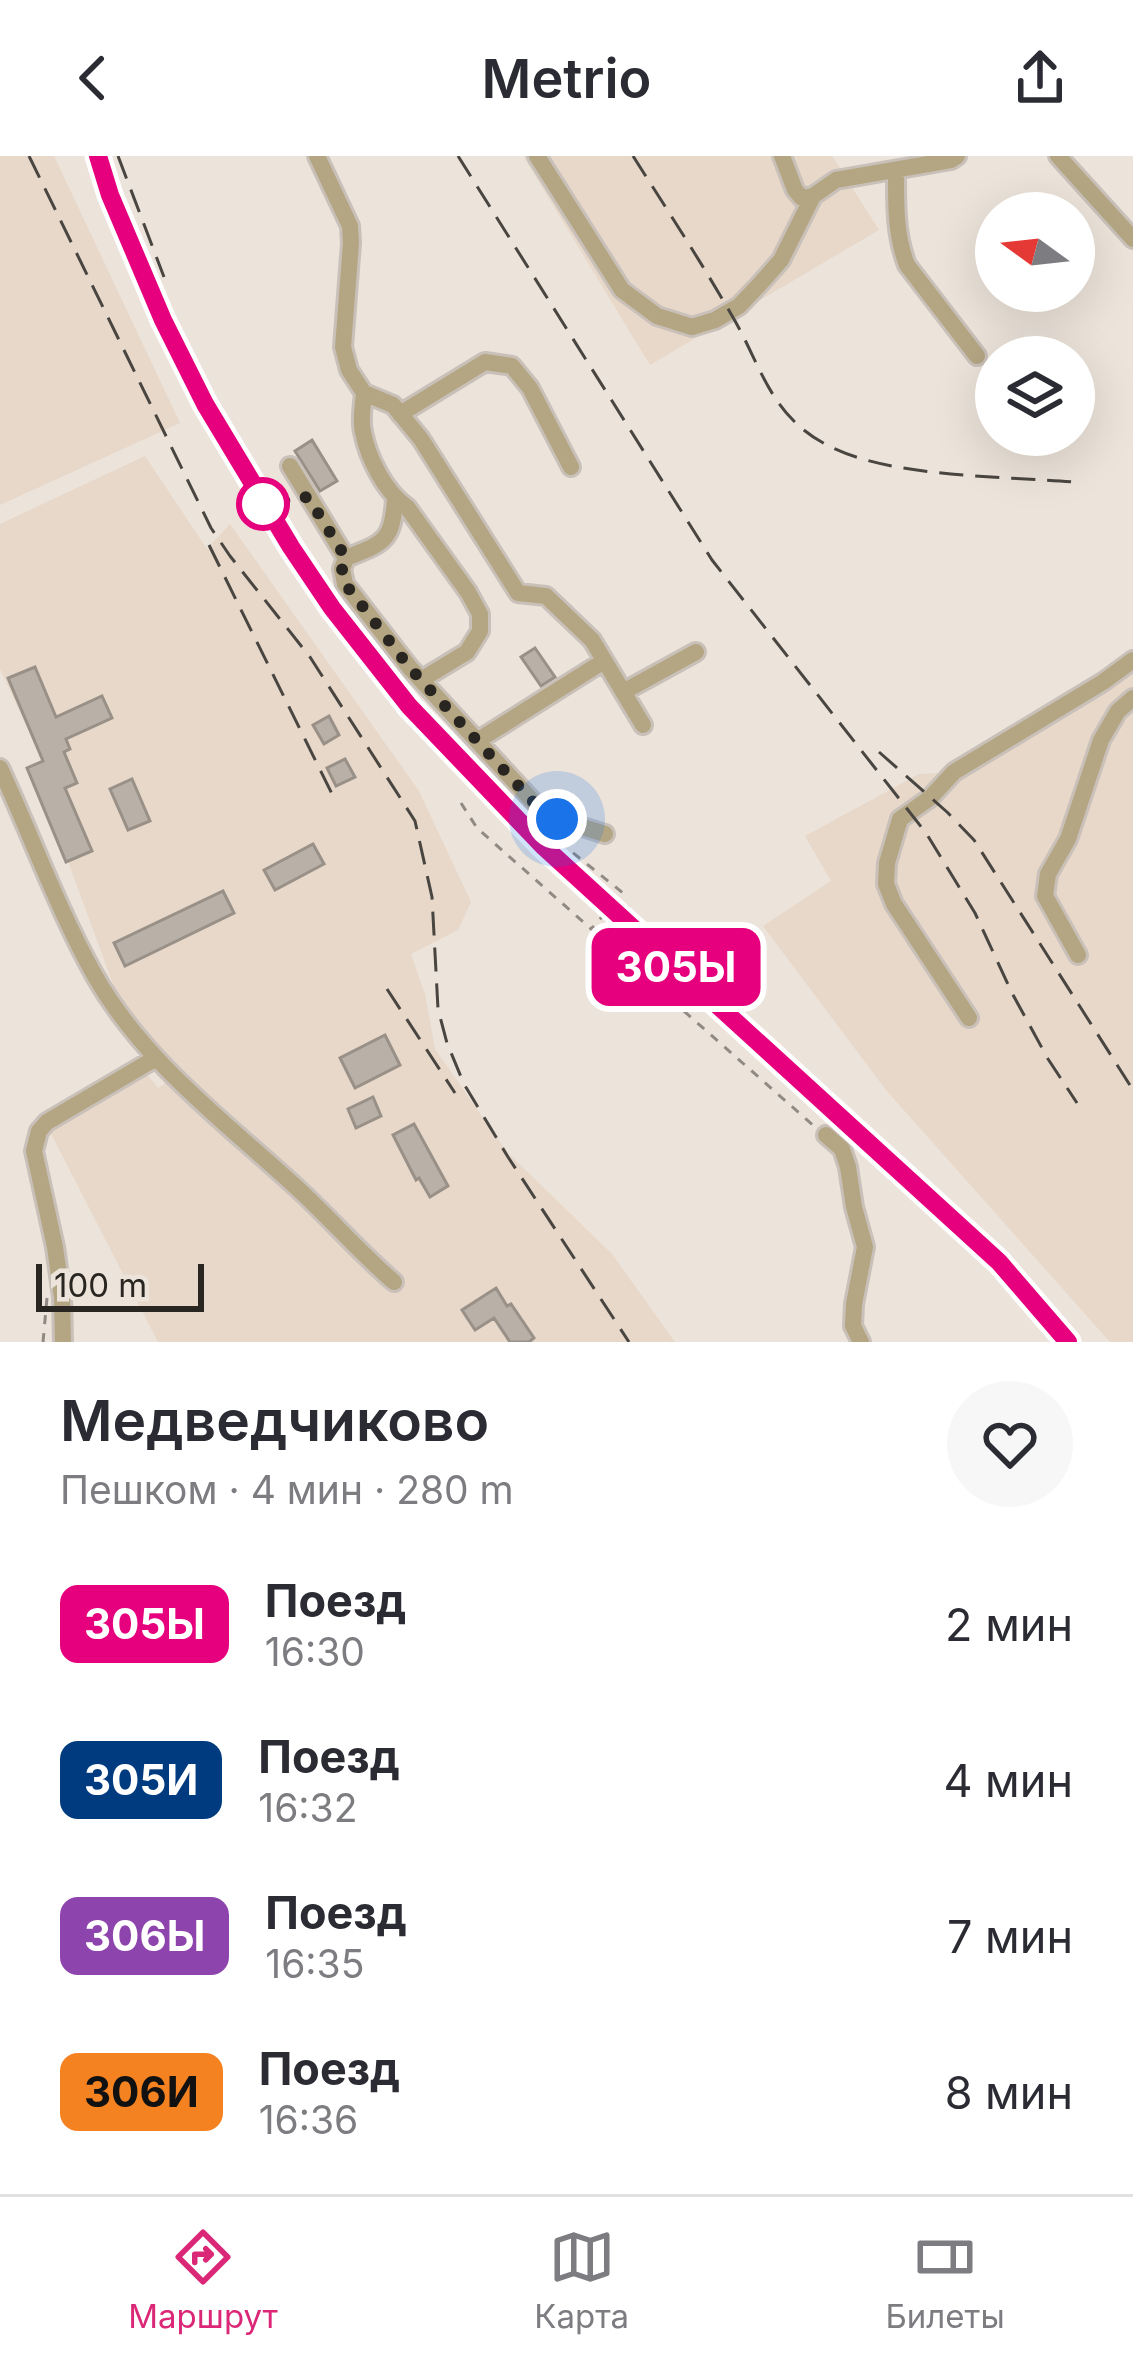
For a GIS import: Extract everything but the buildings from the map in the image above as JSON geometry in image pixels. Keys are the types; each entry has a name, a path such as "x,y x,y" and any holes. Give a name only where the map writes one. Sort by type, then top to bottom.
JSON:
{"street":[{"path":"317,156 350,226 343,347 349,370 364,393 393,405 421,439 518,592 546,596 592,640 643,724"},
{"path":"537,156 622,290 657,316 692,327 739,306 759,285 781,260 813,196"},
{"path":"782,156 802,198 836,180 957,156"},
{"path":"1058,156 1133,239"},
{"path":"896,170 901,249 975,353"},
{"path":"400,414 485,362 512,366 530,388 571,467"},
{"path":"364,393 362,427 370,455 395,498 407,507 480,614 480,631 467,652 421,680"},
{"path":"290,466 346,558"},
{"path":"346,558 379,546 388,536 395,498"},
{"path":"346,558 345,584 421,680 538,807 557,819 605,835"},
{"path":"623,692 696,652"},
{"path":"969,1018 886,884 900,819 930,798 954,772 1133,660"},
{"path":"477,741 604,661"},
{"path":"1078,955 1045,896 1048,874 1068,839 1101,740 1128,705"},
{"path":"0,769 96,978 128,1024 156,1058 394,1282"},
{"path":"63,1342 55,1246 34,1151 39,1131 156,1058"},
{"path":"826,1136 842,1149 865,1247 854,1304 854,1326 861,1342"}],"path":[{"path":"460,803 477,828 826,1136"},
{"path":"523,807 534,823 623,893 591,930"}],"shaded area":[{"path":"0,156 54,156 180,423 0,505"},
{"path":"523,156 832,156 879,230 650,365"},
{"path":"145,456 207,549 230,524 419,791 471,902 458,930 411,954 425,994 435,1049 507,1152 612,1254 675,1342 158,1342 48,1128 144,1070 158,1088 174,1077 114,987 27,768 42,760 0,669 0,524"},
{"path":"1133,673 1133,1342 1110,1342 886,1090 763,926 831,881 805,836 919,774 940,773"}],"railway":[{"path":"29,156 211,528 310,657 415,821 432,897 438,1009 447,1043 464,1084 508,1157 629,1342"},
{"path":"98,156 163,320 205,404 332,608 409,706 543,846 999,1262 1068,1342"},
{"path":"118,156 164,277"},
{"path":"458,156 712,560 926,833 975,913 1048,1059 1077,1103"},
{"path":"633,156 719,294 768,387 807,433 852,456 914,470 1073,482"},
{"path":"209,545 334,798"},
{"path":"879,752 974,840 1133,1090"},
{"path":"387,989 455,1093"}],"train":[{"name":"305Ы","path":"98,156 163,320 205,404 271,517 332,608 409,706 543,846 999,1262 1068,1342"}],"route":[{"path":"263,504 308,497 346,558 345,584 410,668 538,807 557,819"}]}
